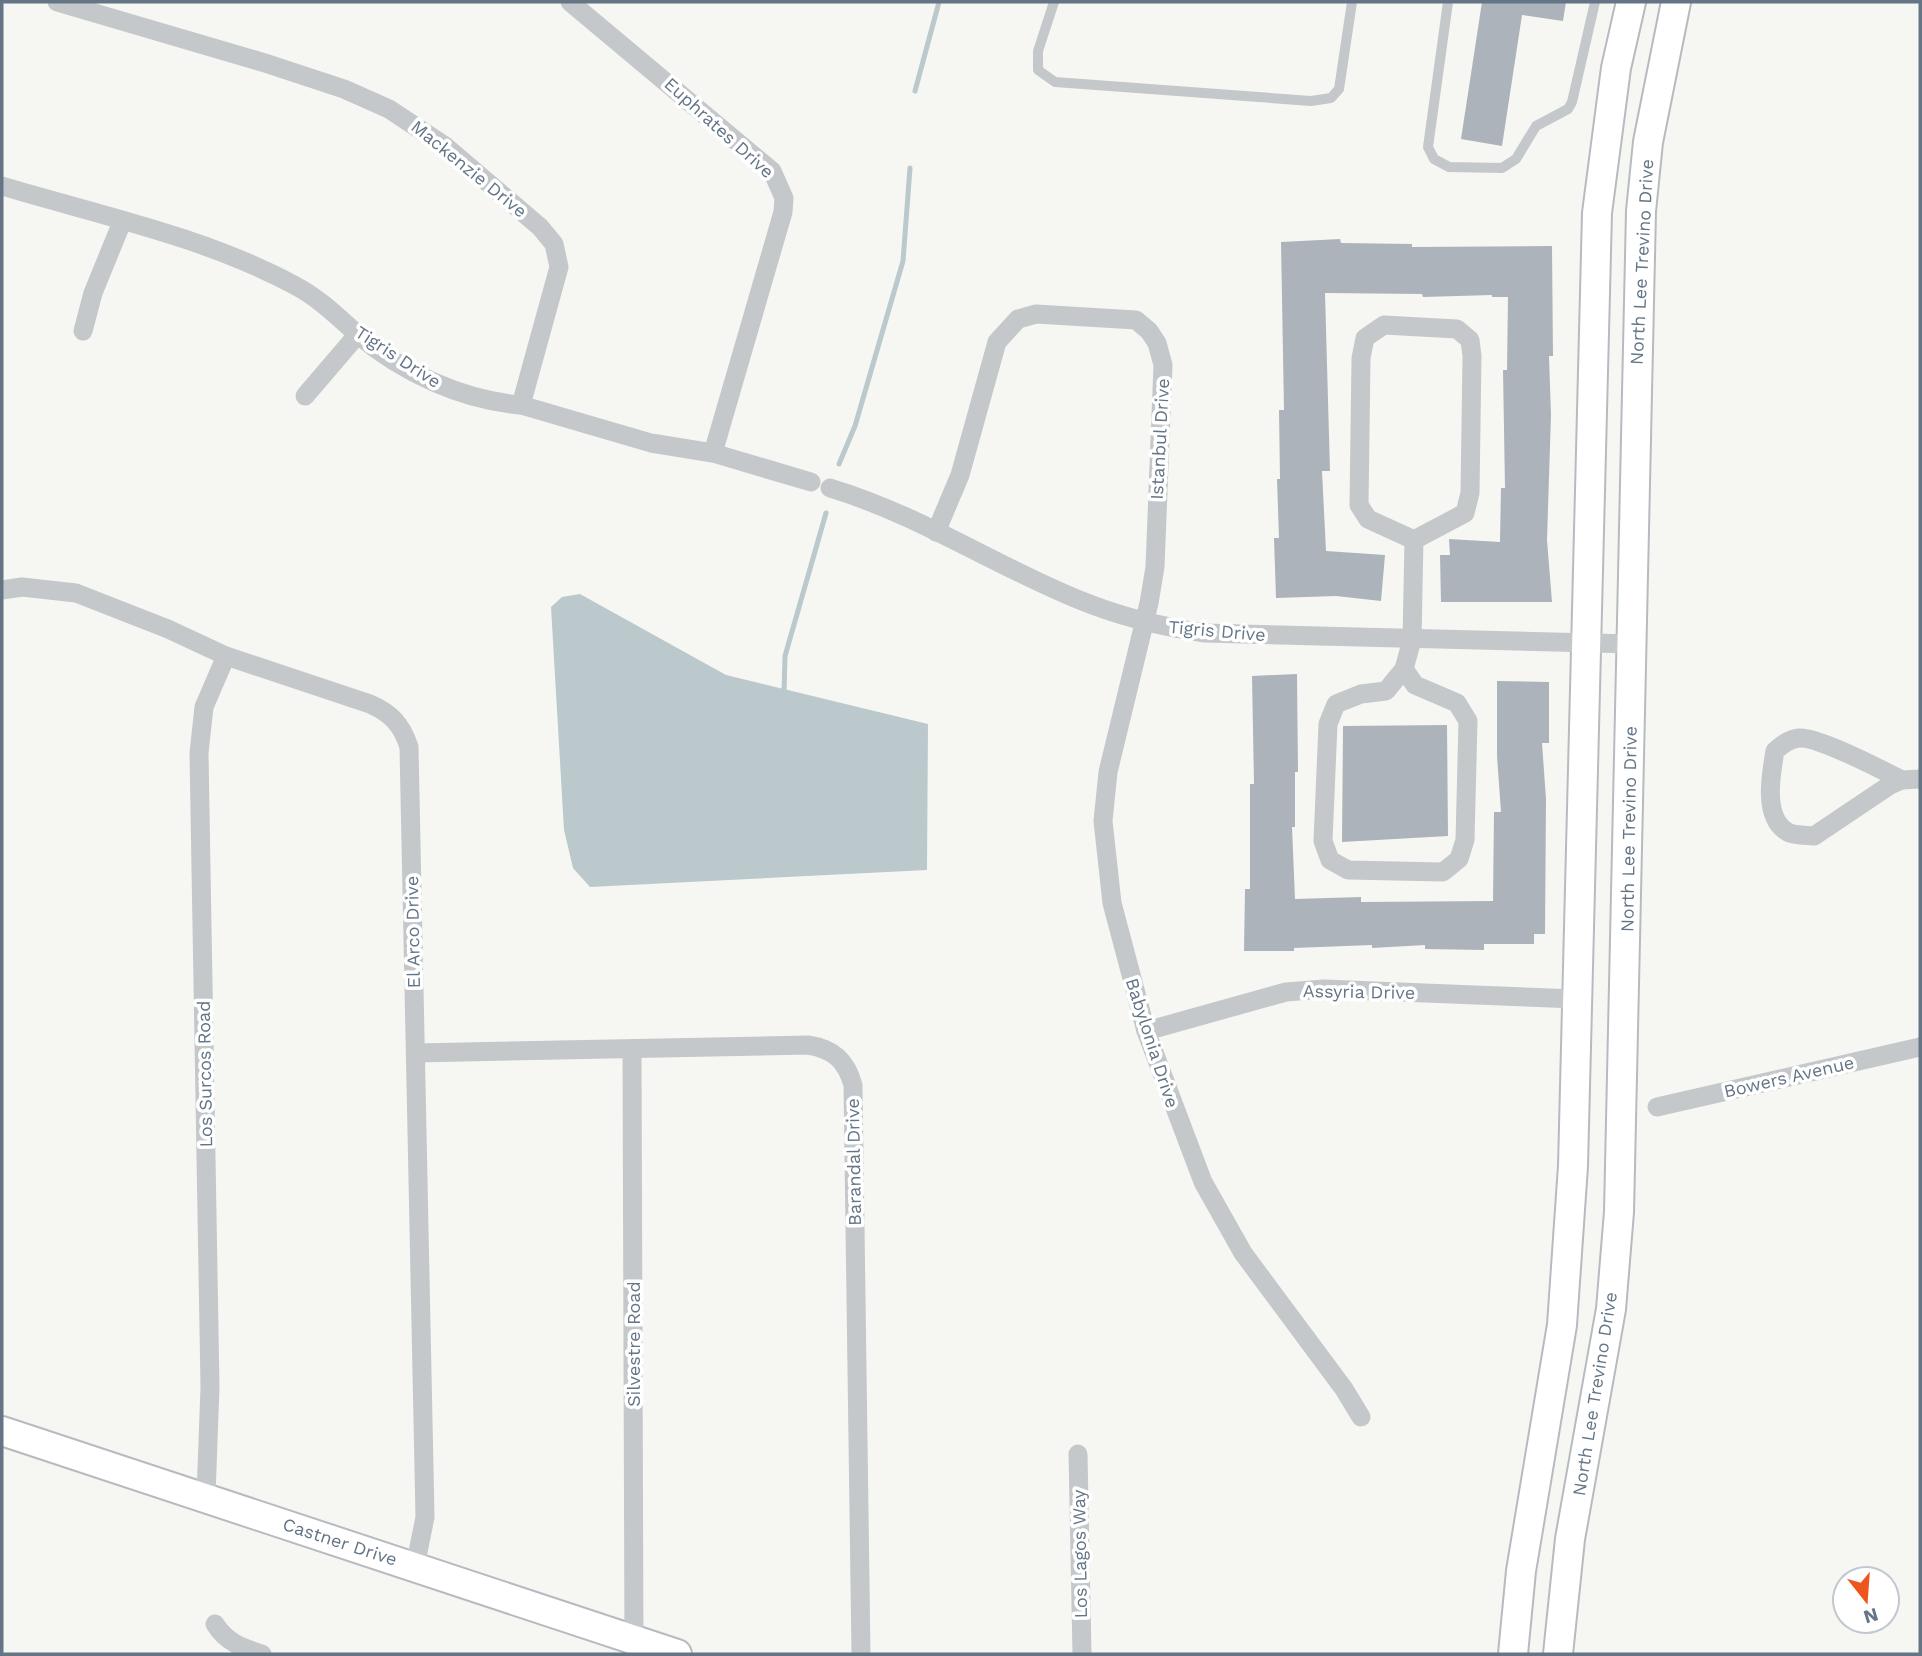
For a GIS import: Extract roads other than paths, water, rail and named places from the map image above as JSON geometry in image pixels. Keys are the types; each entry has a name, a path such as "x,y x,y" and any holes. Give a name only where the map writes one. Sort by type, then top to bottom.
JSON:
{"main road":[{"path":"1513,1654 1521,1571 1562,1325 1573,1166 1597,213 1616,68 1631,2"},
{"name":"North Lee Trevino Drive","path":"1558,1654 1570,1539 1609,1322 1619,1212 1641,211 1648,142 1676,2"},
{"name":"Castner Drive","path":"2,1431 415,1567 635,1647 677,1654"}],"street":[{"name":"Mackenzie Drive","path":"57,2 265,63 367,98 415,124 517,206 547,235 557,253 559,267 521,405"},
{"name":"Euphrates Drive","path":"570,2 772,171 780,183 783,212 713,453"},
{"name":"Tigris Drive","path":"2,186 224,255 294,285 324,304 358,334 450,390 500,403 521,405 651,443 713,453 811,482"},
{"path":"83,331 93,293 122,222"},
{"name":"Istanbul Drive","path":"936,532 960,475 998,342 1018,319 1035,314 1136,320 1149,331 1157,343 1163,365 1155,567 1145,621"},
{"path":"1384,325 1457,328 1470,340 1470,493 1465,513 1414,540 1367,519 1359,505 1361,358 1365,338 1384,325"},
{"path":"305,396 358,334"},
{"name":"Tigris Drive","path":"830,488 879,503 1079,600 1145,621 1205,634 1632,644"},
{"path":"1404,669 1415,685 1457,703 1468,721 1465,840 1459,859 1443,872 1348,870 1330,860 1323,841 1328,724 1336,704 1361,694 1386,691 1404,669 1412,640 1414,540"},
{"name":"El Arco Drive","path":"2,590 54,588 76,593 168,629 226,656 377,707 396,720 405,732 409,747 425,1517 415,1567"},
{"name":"Babylonia Drive","path":"1145,621 1108,772 1103,821 1112,903 1146,1031 1203,1182 1243,1254 1344,1389 1361,1417"},
{"name":"Los Surcos Road","path":"206,1496 210,1387 199,753 204,707 226,656"},
{"path":"1801,737 1819,741 1911,779 1814,836 1787,832 1777,821 1771,803 1774,751 1788,740 1801,737"},
{"name":"Assyria Drive","path":"1146,1031 1286,992 1324,989 1577,999"},
{"name":"Barandal Drive","path":"416,1053 808,1045 834,1053 849,1071 853,1099 861,1654"},
{"name":"Bowers Avenue","path":"1657,1107 1920,1047"},
{"name":"Silvestre Road","path":"632,1049 635,1647"},
{"name":"Los Lagos Way","path":"1078,1454 1082,1654"},
{"path":"215,1624 222,1634 237,1646 262,1654"}],"lane":[{"path":"1054,2 1038,51 1038,70 1055,82 1311,101 1331,98 1339,89 1352,2"},
{"path":"1448,2 1427,147 1434,159 1449,167 1502,168 1516,159 1536,127 1568,109 1572,102 1595,2"}],"waterway":[{"path":"915,91 939,2"},
{"path":"839,464 855,426 903,261 910,168"},
{"path":"784,693 785,656 826,513"}]}
